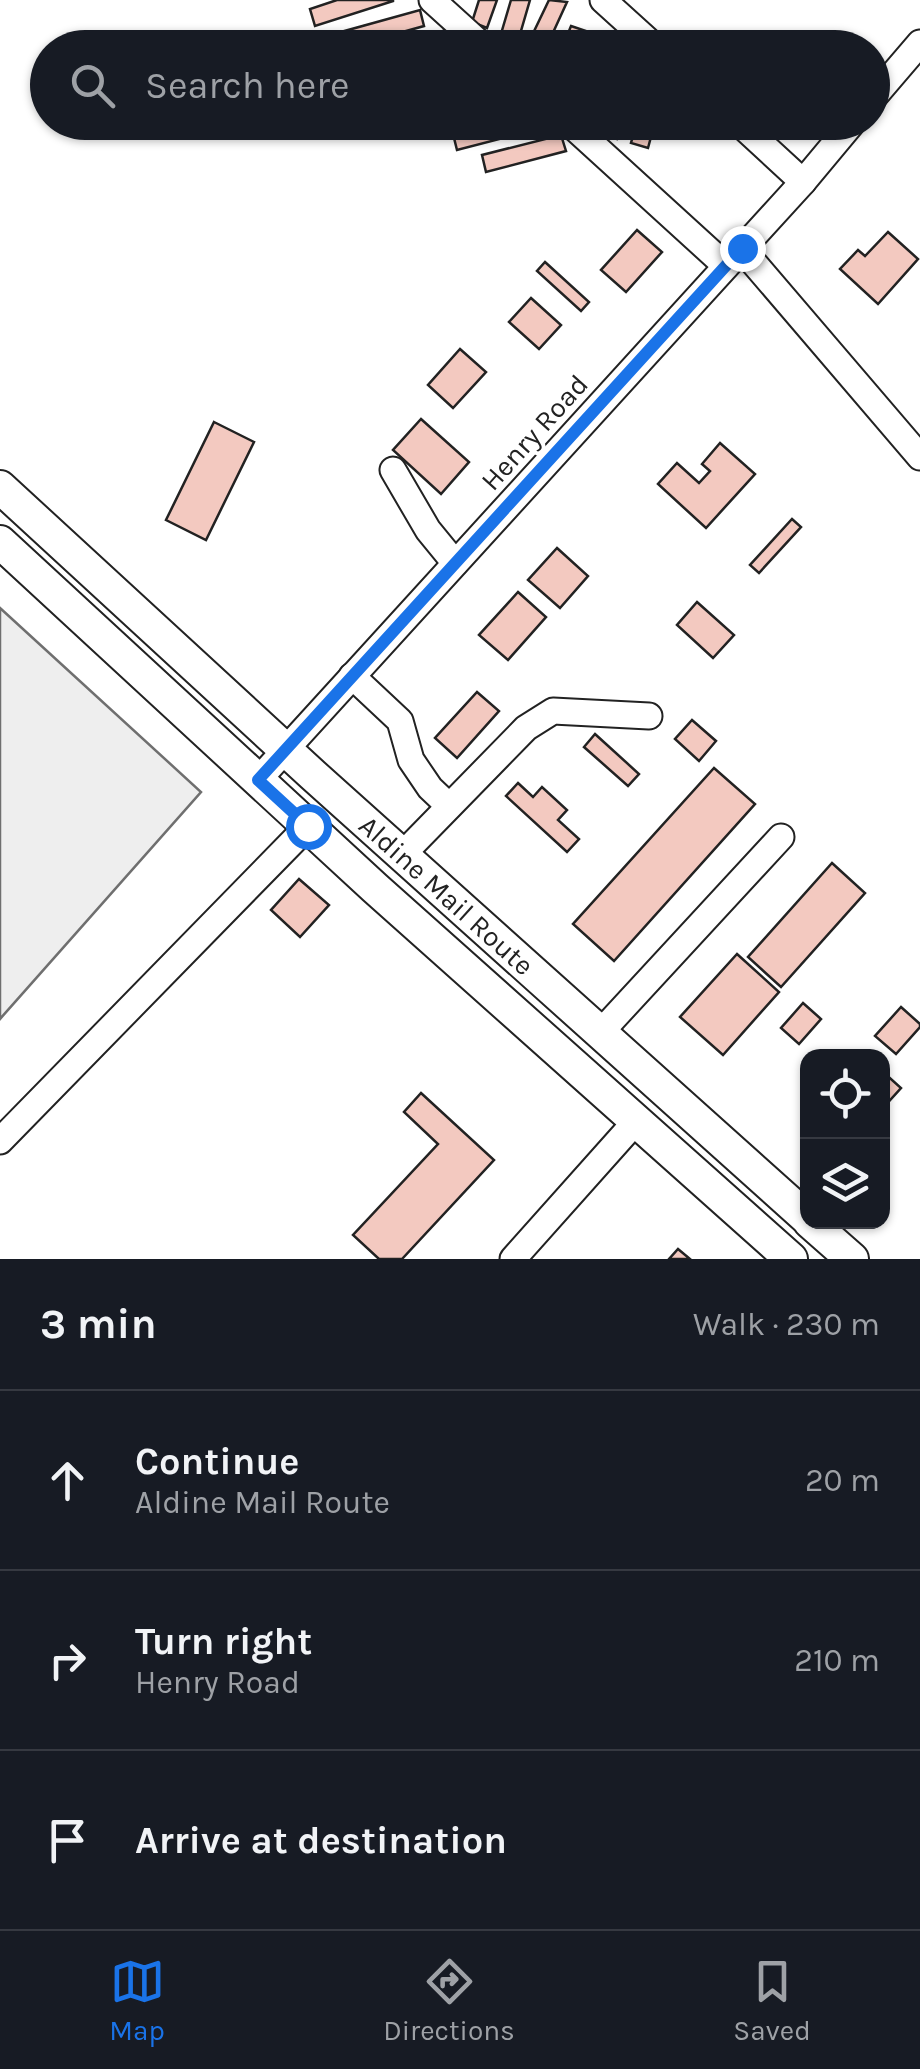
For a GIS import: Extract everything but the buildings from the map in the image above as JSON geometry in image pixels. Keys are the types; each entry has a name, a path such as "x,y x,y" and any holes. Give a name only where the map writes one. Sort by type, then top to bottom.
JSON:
{"main road":[{"name":"Aldine Mail Route","path":"0,487 402,856 800,1212"},
{"name":"Aldine Mail Route","path":"0,542 308,826 790,1259"},
{"path":"574,1066 599,1034"},
{"name":"Aldine Mail Route","path":"819,1229 852,1259"}],"street":[{"path":"432,0 465,30"},
{"path":"604,0 636,30"},
{"path":"890,78 920,43"},
{"path":"590,140 734,257 920,457"},
{"path":"758,140 803,182"},
{"name":"Henry Road","path":"258,780 838,140"},
{"path":"393,470 428,530 455,563"},
{"path":"352,676 400,721 411,760 448,806"},
{"path":"402,856 526,728 554,711 649,716"},
{"path":"0,1141 308,826"},
{"path":"599,1034 781,837"},
{"path":"513,1259 637,1120"}],"shaded area":[{"path":"0,608 201,792 0,1019"}],"route":[{"path":"308,826 258,780 742,248"}]}
